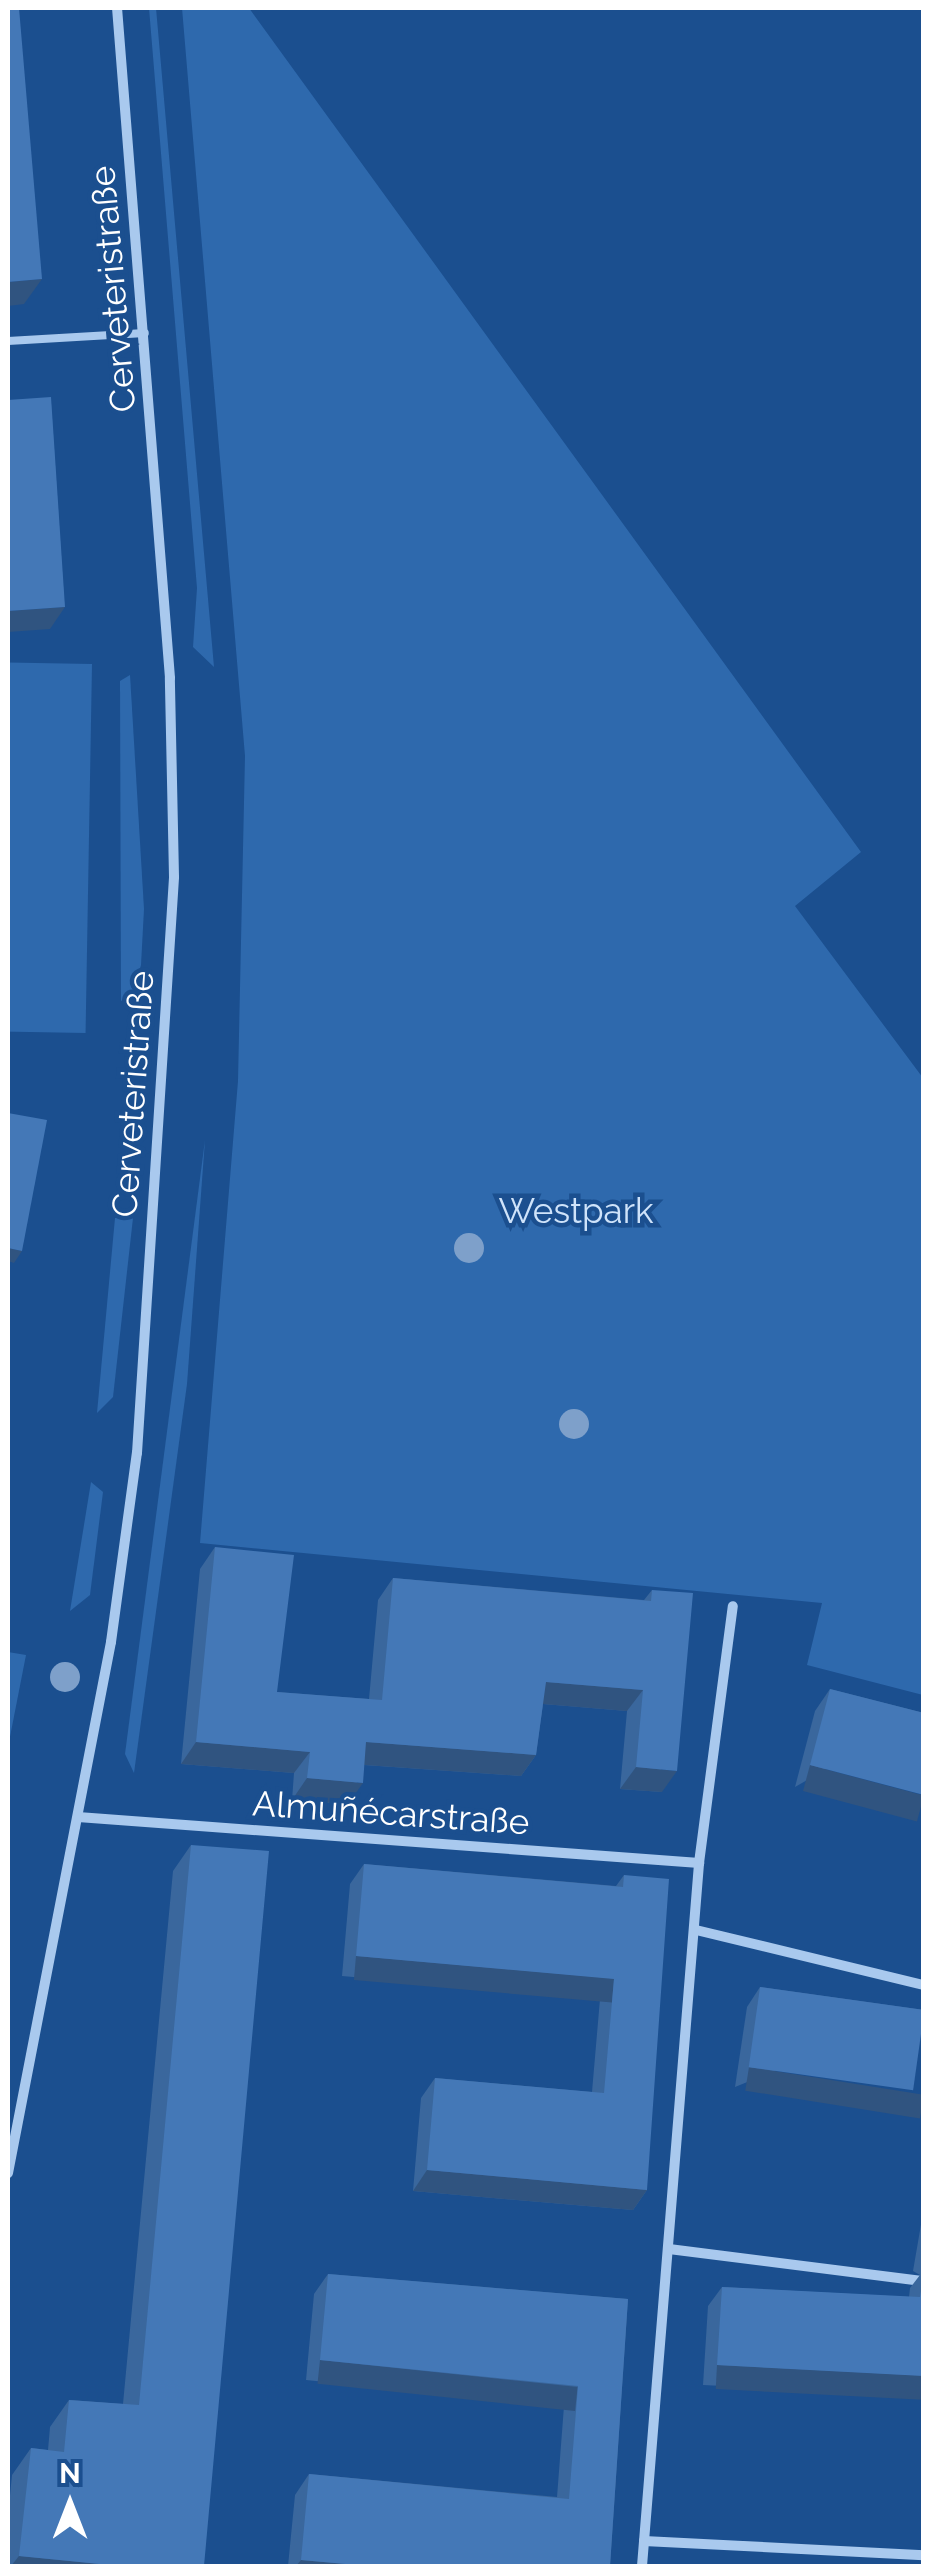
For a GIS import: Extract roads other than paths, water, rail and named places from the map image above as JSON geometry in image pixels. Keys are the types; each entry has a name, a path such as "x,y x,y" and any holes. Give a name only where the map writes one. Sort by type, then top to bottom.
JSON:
{"street":[{"name":"Cerveteristraße","path":"8,2173 78,1817 137,1453 174,877 145,333 116,8"},
{"path":"642,2566 699,1863 733,1606"},
{"name":"Almuñécarstraße","path":"78,1817 699,1863"},
{"path":"696,1930 924,1985"},
{"path":"669,2248 924,2281"},
{"path":"644,2541 924,2555"}],"lane":[{"path":"8,341 145,333"}],"park label":[{"name":"Westpark","path":"576,1211"}]}
